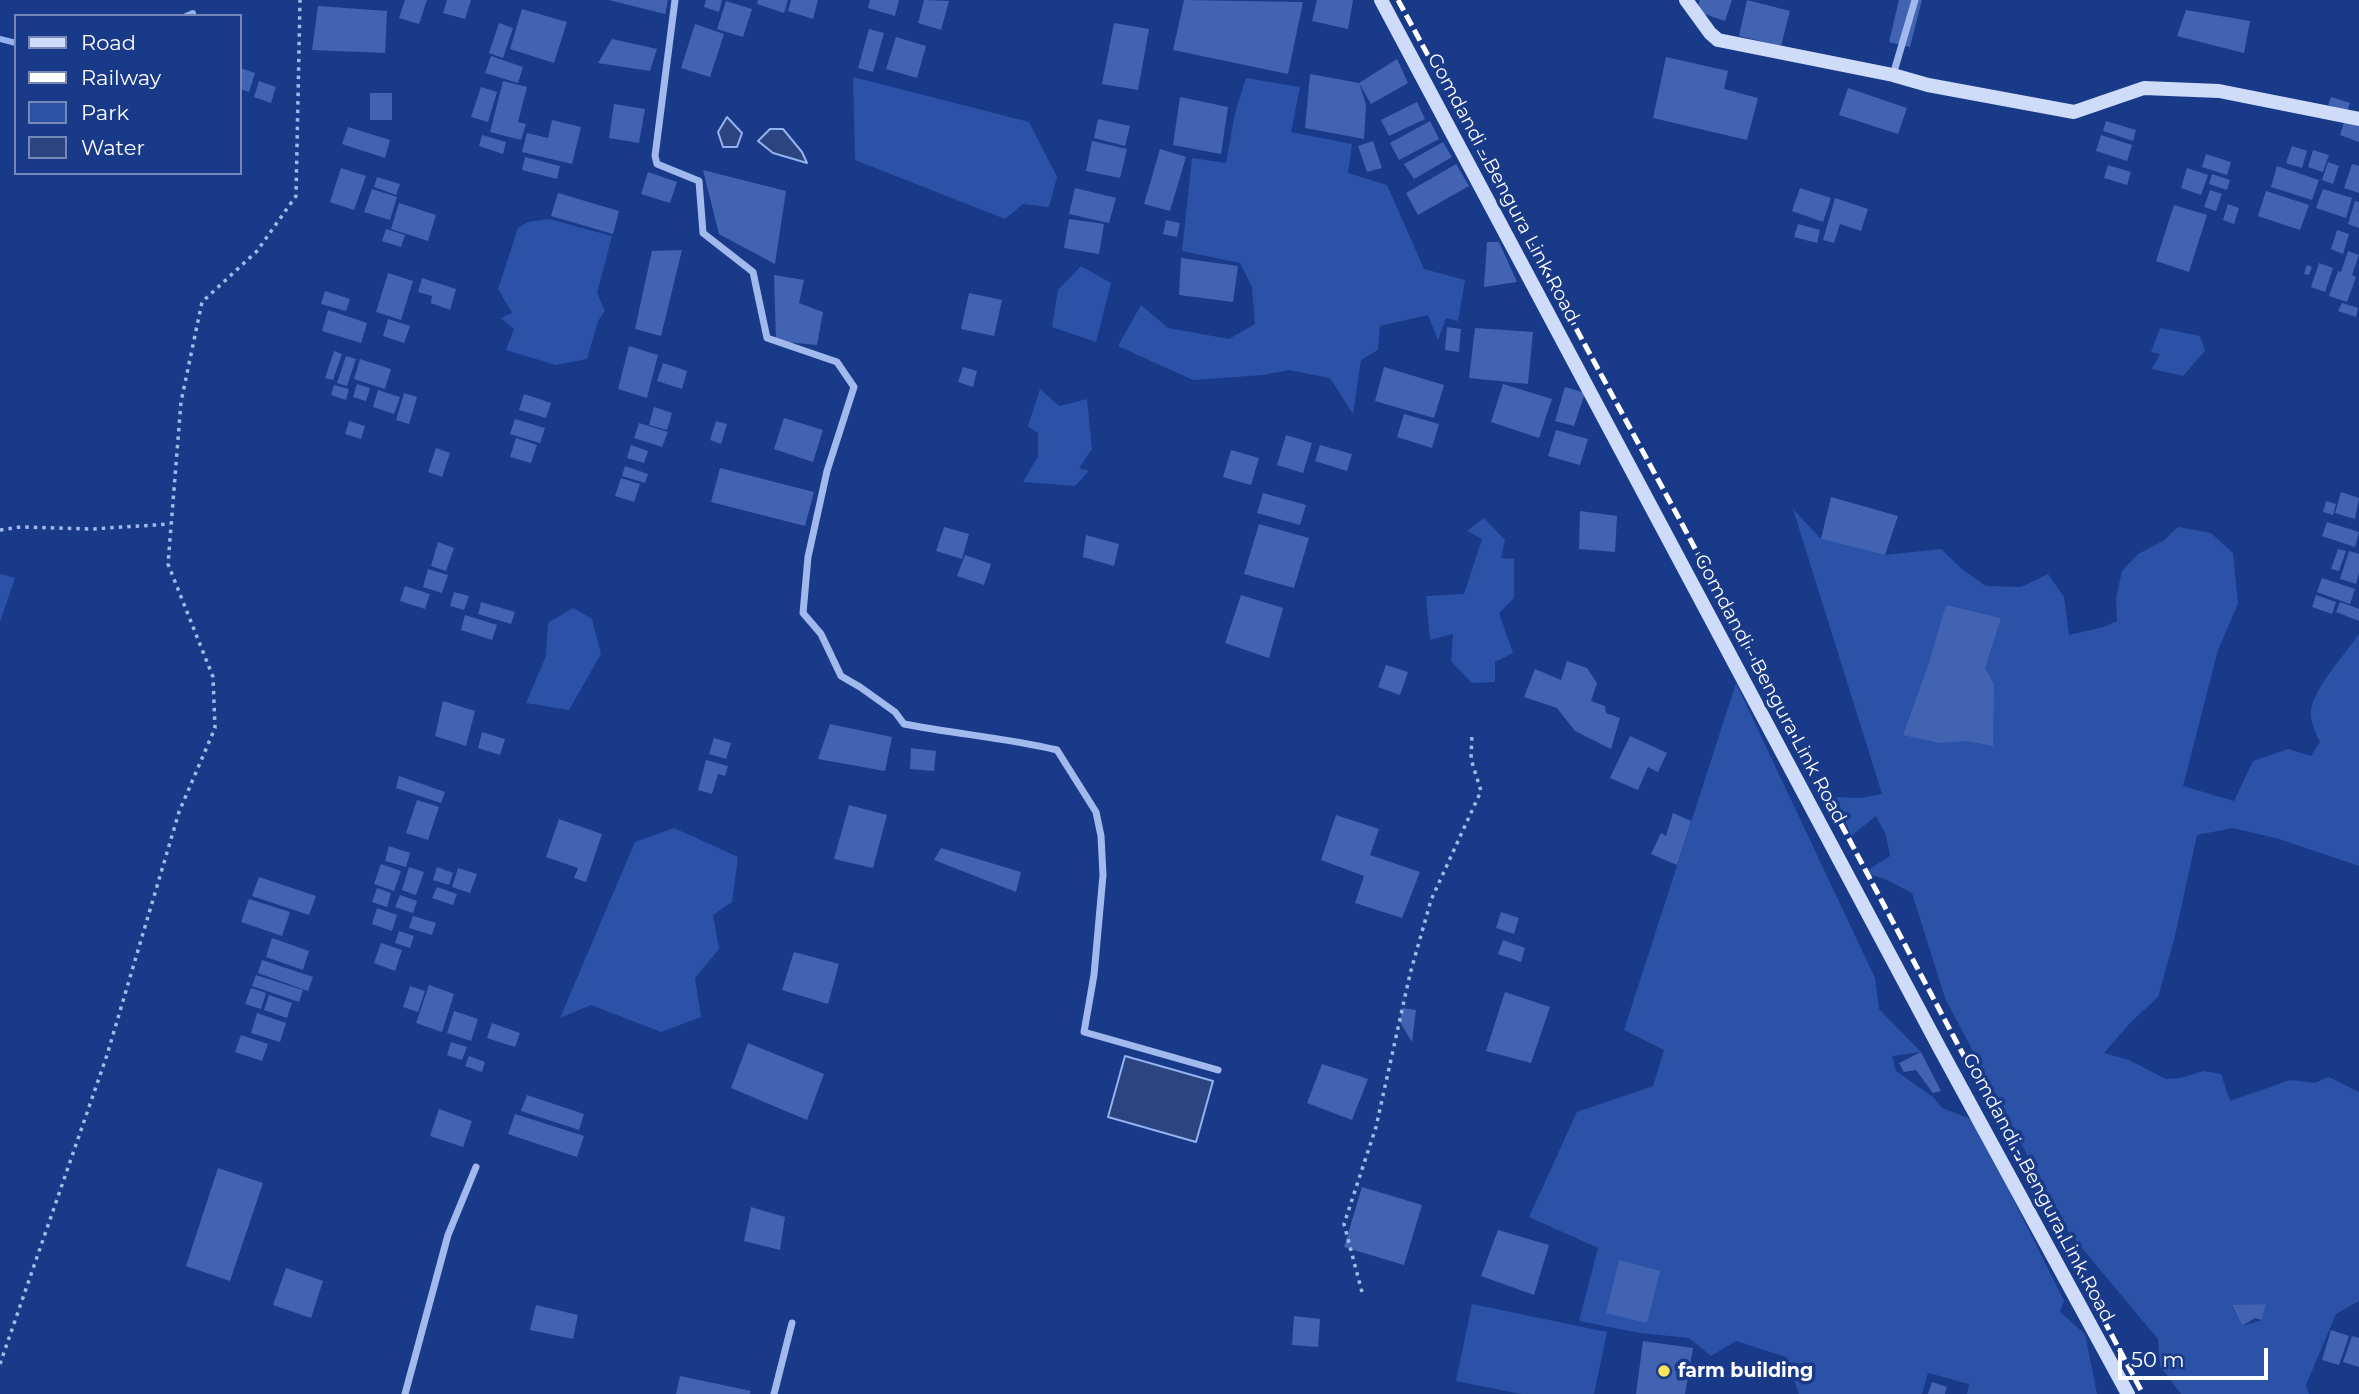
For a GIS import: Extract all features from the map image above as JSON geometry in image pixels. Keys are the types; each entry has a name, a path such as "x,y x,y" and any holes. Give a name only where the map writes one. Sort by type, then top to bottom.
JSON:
{"main road":[{"name":"Gomdandi - Bengura Link Road","path":"1381,0 2128,1394"},
{"path":"1686,0 1718,40 1893,75 1928,85 2074,112 2144,88 2219,91 2359,119"}],"street":[{"path":"675,0 655,156 657,164 699,181 703,233 753,272 767,338 838,362 854,387 827,471 808,557 803,613 821,634 841,676 895,712 904,724 1024,742 1057,750 1096,812 1101,836 1103,875 1094,975 1084,1032 1217,1070"},
{"path":"1893,75 1914,0"},
{"path":"405,1394 448,1235 476,1167"},
{"path":"774,1394 792,1323"}],"path":[{"path":"0,1364 107,1055 179,812 215,728 213,677 168,564 181,402 202,302 257,251 296,195 300,0"},
{"path":"0,530 21,527 92,529 170,524"},
{"path":"1362,1292 1344,1224 1376,1127 1410,974 1431,900 1481,792 1471,759 1472,734"}],"green space":[{"path":"853,77 1029,122 1057,177 1049,207 1023,204 1005,219 855,160"},
{"path":"1246,78 1300,87 1291,132 1352,144 1348,173 1387,185 1424,269 1465,280 1458,321 1446,318 1438,340 1428,315 1380,326 1378,350 1361,360 1353,414 1330,378 1289,370 1263,375 1193,380 1118,346 1141,305 1168,328 1229,339 1255,324 1252,287 1240,263 1182,251 1192,158 1226,163 1235,113"},
{"path":"549,219 612,236 597,293 605,311 598,321 587,359 556,365 506,350 514,329 501,318 512,313 498,289 518,228 528,222"},
{"path":"1081,266 1111,283 1096,342 1052,327 1058,290"},
{"path":"2160,328 2200,336 2205,351 2183,376 2152,369 2160,354 2151,352"},
{"path":"1040,389 1059,406 1087,399 1092,449 1079,468 1089,471 1075,486 1023,482 1038,456 1038,433 1028,426"},
{"path":"1793,509 1821,539 1885,555 1941,549 1963,570 1986,586 2021,587 2048,574 2064,597 2069,635 2117,621 2116,598 2122,571 2138,554 2163,541 2178,527 2211,533 2233,553 2238,604 2218,650 2183,786 2234,801 2253,761 2288,749 2311,756 2320,742 2311,719 2312,705 2327,677 2359,634 2359,866 2279,839 2233,828 2197,835 2175,936 2158,997 2104,1053 2129,1060 2166,1079 2204,1071 2221,1074 2230,1101 2290,1080 2315,1083 2329,1077 2359,1092 2359,1301 2336,1314 2306,1385 2309,1394 2181,1394 2160,1366 2158,1339 2066,1229 1945,998 1912,893 1885,879 1863,873 1890,856 1886,835 1876,816 1851,836 1836,797 1860,798 1882,794","holes":["2266,1304 2262,1320 2242,1326 2232,1306"]},
{"path":"1484,518 1505,540 1501,558 1514,559 1514,598 1499,613 1513,653 1495,662 1495,682 1472,683 1451,661 1453,634 1430,640 1426,596 1464,594 1482,539 1467,531"},
{"path":"1,574 15,578 0,622 0,576"},
{"path":"573,608 592,619 601,654 569,710 526,703 546,656 548,623"},
{"path":"1736,683 1875,978 1879,1009 1921,1052 1892,1056 1896,1071 1933,1097 1942,1108 1974,1120 2064,1301 2060,1312 2085,1334 2097,1394 1967,1394 1969,1384 1928,1373 1922,1394 1799,1394 1786,1357 1736,1341 1711,1356 1689,1338 1640,1333 1579,1321 1598,1248 1529,1217 1577,1112 1653,1086 1664,1050 1624,1030"},
{"path":"674,828 738,857 732,902 713,915 719,949 695,978 701,1017 661,1032 591,1005 560,1018 635,842"},
{"path":"1472,1304 1607,1332 1594,1394 1521,1394 1456,1381"}],"water":[{"path":"727,117 742,133 737,147 723,147 718,132"},
{"path":"770,129 783,129 802,152 807,163 773,153 758,141"},
{"path":"1125,1056 1213,1081 1196,1142 1108,1117"}],"building":[{"path":"405,0 427,0 419,24 399,18"},
{"path":"447,0 471,0 465,19 443,13"},
{"path":"609,0 668,0 665,14"},
{"path":"706,0 722,0 719,12 704,7"},
{"path":"758,0 788,0 784,13 757,4"},
{"path":"791,0 818,0 813,19 788,11"},
{"path":"870,0 899,0 895,16 868,8"},
{"path":"924,0 949,1 941,30 918,23"},
{"path":"1184,0 1303,2 1288,74 1173,50"},
{"path":"1317,0 1353,0 1348,29 1312,21"},
{"path":"1700,0 1732,0 1725,21 1696,11"},
{"path":"1747,0 1790,11 1781,46 1739,36"},
{"path":"1899,0 1922,0 1910,47 1889,42"},
{"path":"726,1 752,9 743,37 717,29"},
{"path":"318,6 387,11 385,53 312,50"},
{"path":"522,9 567,22 554,63 510,49"},
{"path":"2186,10 2250,21 2244,53 2177,36"},
{"path":"499,23 513,28 503,58 489,53"},
{"path":"1114,23 1149,29 1138,90 1102,84"},
{"path":"695,24 724,34 710,77 681,68"},
{"path":"869,29 884,33 873,72 858,68"},
{"path":"896,37 926,46 917,78 886,69"},
{"path":"612,39 657,49 650,71 598,63"},
{"path":"491,56 523,67 518,83 485,73"},
{"path":"1666,57 1728,71 1724,89 1758,98 1747,140 1653,118"},
{"path":"1397,59 1408,83 1371,104 1359,83"},
{"path":"242,69 255,73 249,92 242,90"},
{"path":"1310,74 1359,83 1366,105 1364,139 1305,128"},
{"path":"259,81 276,87 271,103 254,97"},
{"path":"503,81 527,87 518,122 526,124 521,140 490,132"},
{"path":"481,87 497,92 488,122 471,117"},
{"path":"1848,88 1907,108 1898,134 1839,115"},
{"path":"370,93 392,93 392,120 370,120"},
{"path":"1180,97 1228,107 1221,154 1173,145"},
{"path":"2331,97 2350,103 2347,111 2328,105"},
{"path":"1417,102 1425,119 1389,136 1381,120"},
{"path":"614,104 645,109 639,143 609,138"},
{"path":"2346,116 2359,120 2359,142 2340,135"},
{"path":"1098,119 1130,126 1125,146 1094,138"},
{"path":"552,120 581,127 572,164 522,152 527,133 548,138"},
{"path":"1430,121 1439,139 1399,160 1390,143"},
{"path":"2106,121 2136,130 2133,141 2103,131"},
{"path":"348,127 390,140 385,158 342,144"},
{"path":"482,135 506,142 503,154 479,146"},
{"path":"2101,135 2132,145 2127,161 2096,151"},
{"path":"1092,141 1127,149 1120,178 1086,171"},
{"path":"1373,141 1382,168 1367,172 1358,146"},
{"path":"1443,142 1452,157 1414,179 1404,164"},
{"path":"2292,146 2307,151 2302,168 2286,163"},
{"path":"1160,149 1186,157 1170,211 1144,204"},
{"path":"2313,150 2329,155 2323,172 2308,167"},
{"path":"2206,154 2231,162 2227,175 2202,167"},
{"path":"525,157 560,166 557,179 522,170"},
{"path":"2328,162 2339,166 2333,184 2322,180"},
{"path":"1456,164 1469,186 1418,215 1406,193"},
{"path":"2352,164 2359,166 2359,193 2344,188"},
{"path":"2108,165 2131,172 2127,185 2104,178"},
{"path":"2277,166 2319,180 2312,200 2271,187"},
{"path":"341,168 366,176 354,210 330,202"},
{"path":"2187,168 2208,175 2201,195 2181,188"},
{"path":"703,170 786,191 775,264 719,234"},
{"path":"648,172 677,182 670,203 641,194"},
{"path":"2212,174 2230,180 2227,190 2209,184"},
{"path":"377,177 400,184 396,195 374,187"},
{"path":"1075,188 1116,198 1109,223 1069,214"},
{"path":"1800,188 1831,198 1823,222 1792,211"},
{"path":"372,189 397,197 390,220 364,212"},
{"path":"2323,189 2352,198 2346,218 2316,208"},
{"path":"2210,190 2222,194 2216,211 2204,207"},
{"path":"2266,191 2309,205 2300,230 2258,216"},
{"path":"558,193 619,211 613,234 551,216"},
{"path":"1835,198 1868,209 1861,231 1840,224 1834,243 1823,240"},
{"path":"2355,201 2359,202 2359,228 2348,224"},
{"path":"399,203 436,215 428,241 391,229"},
{"path":"2228,204 2239,208 2234,224 2223,220"},
{"path":"2174,205 2207,215 2189,272 2156,261"},
{"path":"1069,219 1104,224 1099,254 1064,248"},
{"path":"1166,220 1180,223 1177,237 1163,234"},
{"path":"1798,224 1820,230 1817,243 1794,237"},
{"path":"386,229 405,235 401,247 382,241"},
{"path":"2337,230 2349,234 2343,254 2331,249"},
{"path":"1487,242 1499,242 1517,282 1484,287"},
{"path":"682,250 661,336 635,329 652,251"},
{"path":"2348,251 2359,255 2352,275 2356,277 2347,302 2329,296"},
{"path":"1181,258 1238,266 1233,302 1179,295"},
{"path":"2319,263 2333,268 2325,292 2311,287"},
{"path":"2307,265 2312,267 2309,275 2304,274"},
{"path":"388,273 413,281 401,320 376,312"},
{"path":"774,275 804,280 799,303 823,312 817,345 776,341"},
{"path":"422,278 456,289 450,310 431,303 432,296 418,292"},
{"path":"325,291 350,299 346,311 321,304"},
{"path":"969,293 1002,300 994,336 961,329"},
{"path":"2342,303 2358,308 2356,317 2338,311"},
{"path":"328,310 367,323 361,343 322,331"},
{"path":"388,319 410,326 404,343 383,336"},
{"path":"1447,327 1461,329 1459,352 1445,350"},
{"path":"1475,328 1533,332 1528,384 1469,378"},
{"path":"629,346 658,355 647,398 618,389"},
{"path":"334,351 342,354 333,380 325,378"},
{"path":"346,356 356,359 347,386 337,383"},
{"path":"360,359 391,369 385,389 354,379"},
{"path":"663,363 687,371 682,389 657,381"},
{"path":"963,367 977,371 973,387 958,382"},
{"path":"1384,367 1444,385 1434,418 1375,401"},
{"path":"357,384 370,388 366,401 353,397"},
{"path":"1503,384 1552,399 1539,438 1491,422"},
{"path":"334,385 349,389 346,400 331,395"},
{"path":"1565,387 1585,393 1574,426 1555,421"},
{"path":"378,390 400,397 394,414 373,407"},
{"path":"404,393 417,397 409,424 396,420"},
{"path":"524,394 551,403 546,418 519,410"},
{"path":"654,407 672,413 667,430 649,425"},
{"path":"1404,414 1439,424 1432,448 1397,437"},
{"path":"784,418 823,430 813,462 774,449"},
{"path":"515,419 545,428 540,443 510,434"},
{"path":"349,421 365,426 361,439 345,434"},
{"path":"716,421 727,424 721,444 710,440"},
{"path":"639,423 668,432 662,447 634,438"},
{"path":"1556,430 1588,439 1580,465 1548,456"},
{"path":"1286,435 1312,443 1303,473 1277,465"},
{"path":"516,438 537,445 531,463 510,457"},
{"path":"631,445 648,451 644,463 627,458"},
{"path":"1320,445 1352,454 1347,471 1315,461"},
{"path":"436,448 450,453 442,477 428,472"},
{"path":"1231,450 1259,458 1251,485 1223,477"},
{"path":"625,466 648,474 645,483 622,476"},
{"path":"720,468 814,492 805,526 711,502"},
{"path":"621,478 640,484 634,502 615,496"},
{"path":"2341,492 2359,498 2355,519 2335,513"},
{"path":"1263,493 1306,505 1300,525 1257,513"},
{"path":"1831,497 1898,516 1885,555 1821,539"},
{"path":"2326,501 2336,504 2333,515 2323,512"},
{"path":"1580,511 1617,516 1615,552 1579,549"},
{"path":"2327,522 2359,532 2355,547 2322,536"},
{"path":"1259,524 1309,538 1294,588 1244,574"},
{"path":"944,527 969,534 962,559 936,551"},
{"path":"1086,535 1119,544 1114,566 1083,557"},
{"path":"438,542 454,548 446,571 431,566"},
{"path":"2338,549 2346,551 2339,571 2331,569"},
{"path":"2349,551 2359,554 2356,584 2340,579"},
{"path":"965,555 991,564 984,585 957,576"},
{"path":"428,569 448,575 442,593 423,587"},
{"path":"2322,578 2355,589 2350,604 2317,592"},
{"path":"405,586 430,594 425,609 400,601"},
{"path":"454,592 469,596 464,610 450,606"},
{"path":"1241,595 1283,608 1269,658 1225,643"},
{"path":"2316,595 2336,602 2332,614 2312,607"},
{"path":"481,602 515,612 511,624 478,614"},
{"path":"2340,602 2359,609 2359,621 2336,612"},
{"path":"1946,605 2001,618 1985,668 1994,684 1993,746 1966,741 1940,743 1903,735"},
{"path":"465,615 497,625 492,640 461,630"},
{"path":"1567,661 1587,668 1597,683 1591,701 1605,706 1606,713 1620,718 1611,749 1575,731 1557,708 1524,697 1535,669 1561,680"},
{"path":"1386,665 1408,672 1400,695 1378,687"},
{"path":"443,701 475,711 466,746 435,736"},
{"path":"830,724 892,737 885,771 818,759"},
{"path":"482,732 505,739 500,755 478,748"},
{"path":"1630,736 1667,753 1658,772 1648,767 1638,790 1610,778"},
{"path":"714,738 731,743 726,759 709,754"},
{"path":"911,748 936,751 934,771 910,769"},
{"path":"706,760 728,766 725,776 718,774 712,794 698,790"},
{"path":"399,776 445,792 441,803 396,788"},
{"path":"417,800 439,807 428,840 406,833"},
{"path":"849,805 887,815 873,868 834,859"},
{"path":"1673,813 1691,821 1677,865 1651,854 1661,833 1666,836"},
{"path":"1336,815 1379,829 1370,855 1420,872 1402,918 1355,903 1364,876 1321,860"},
{"path":"559,819 602,834 586,882 574,878 578,868 546,857"},
{"path":"389,846 410,853 406,867 385,861"},
{"path":"941,848 1021,872 1016,892 934,860"},
{"path":"381,864 401,871 394,891 374,884"},
{"path":"409,867 424,872 416,895 402,890"},
{"path":"437,867 453,873 449,885 433,880"},
{"path":"458,868 477,874 470,893 452,887"},
{"path":"259,877 316,896 309,915 252,896"},
{"path":"437,887 457,894 453,905 432,898"},
{"path":"377,888 391,893 387,907 372,902"},
{"path":"400,895 417,901 413,913 395,907"},
{"path":"249,899 290,912 282,936 241,922"},
{"path":"377,908 397,915 392,931 372,924"},
{"path":"1501,912 1519,918 1514,934 1496,928"},
{"path":"413,916 436,923 432,935 409,928"},
{"path":"399,931 414,936 410,948 395,943"},
{"path":"272,938 309,951 303,970 266,957"},
{"path":"1503,940 1525,948 1521,962 1498,954"},
{"path":"381,943 402,950 395,971 374,963"},
{"path":"794,952 839,964 828,1004 782,990"},
{"path":"262,960 313,977 308,991 258,973"},
{"path":"256,975 303,990 299,1002 252,986"},
{"path":"429,985 454,994 442,1032 416,1023"},
{"path":"410,986 425,991 418,1012 403,1007"},
{"path":"251,988 266,993 261,1009 245,1004"},
{"path":"1505,992 1550,1007 1531,1063 1486,1051"},
{"path":"269,995 292,1003 287,1018 264,1010"},
{"path":"1402,1008 1416,1010 1412,1042 1400,1022"},
{"path":"454,1011 478,1019 471,1041 447,1033"},
{"path":"257,1013 286,1023 280,1042 251,1033"},
{"path":"492,1023 520,1033 515,1047 487,1038"},
{"path":"241,1035 268,1044 262,1061 235,1052"},
{"path":"451,1042 467,1047 462,1060 447,1055"},
{"path":"748,1043 824,1074 807,1120 731,1088"},
{"path":"1921,1052 1941,1091 1933,1093 1916,1070 1904,1072 1899,1063"},
{"path":"469,1056 485,1062 482,1072 465,1066"},
{"path":"1322,1064 1368,1079 1352,1120 1307,1103"},
{"path":"527,1095 584,1114 579,1130 521,1111"},
{"path":"439,1109 472,1121 463,1147 430,1136"},
{"path":"515,1114 584,1136 577,1157 508,1134"},
{"path":"218,1168 263,1183 230,1281 186,1266"},
{"path":"1362,1187 1422,1205 1404,1265 1344,1247"},
{"path":"751,1207 785,1217 780,1250 744,1241"},
{"path":"1498,1230 1549,1245 1534,1295 1481,1276"},
{"path":"1619,1260 1660,1271 1647,1323 1606,1313"},
{"path":"286,1268 323,1281 311,1318 273,1305"},
{"path":"2266,1304 2262,1320 2255,1318 2242,1326 2232,1305"},
{"path":"536,1305 578,1315 573,1339 530,1330"},
{"path":"1294,1316 1320,1319 1318,1347 1292,1345"},
{"path":"2331,1330 2349,1336 2339,1365 2322,1360"},
{"path":"2352,1336 2359,1338 2359,1367 2343,1362"},
{"name":"farm building","path":"1643,1341 1693,1348 1685,1394 1636,1394"},
{"path":"680,1376 751,1391 750,1394 676,1394"},
{"path":"1932,1382 1947,1387 1945,1394 1928,1394"}],"waterway":[{"path":"0,39 14,42"}],"railway":[{"path":"1398,0 1681,522 2143,1394"}],"place":[{"name":"farm building","path":"1664,1371"}]}
